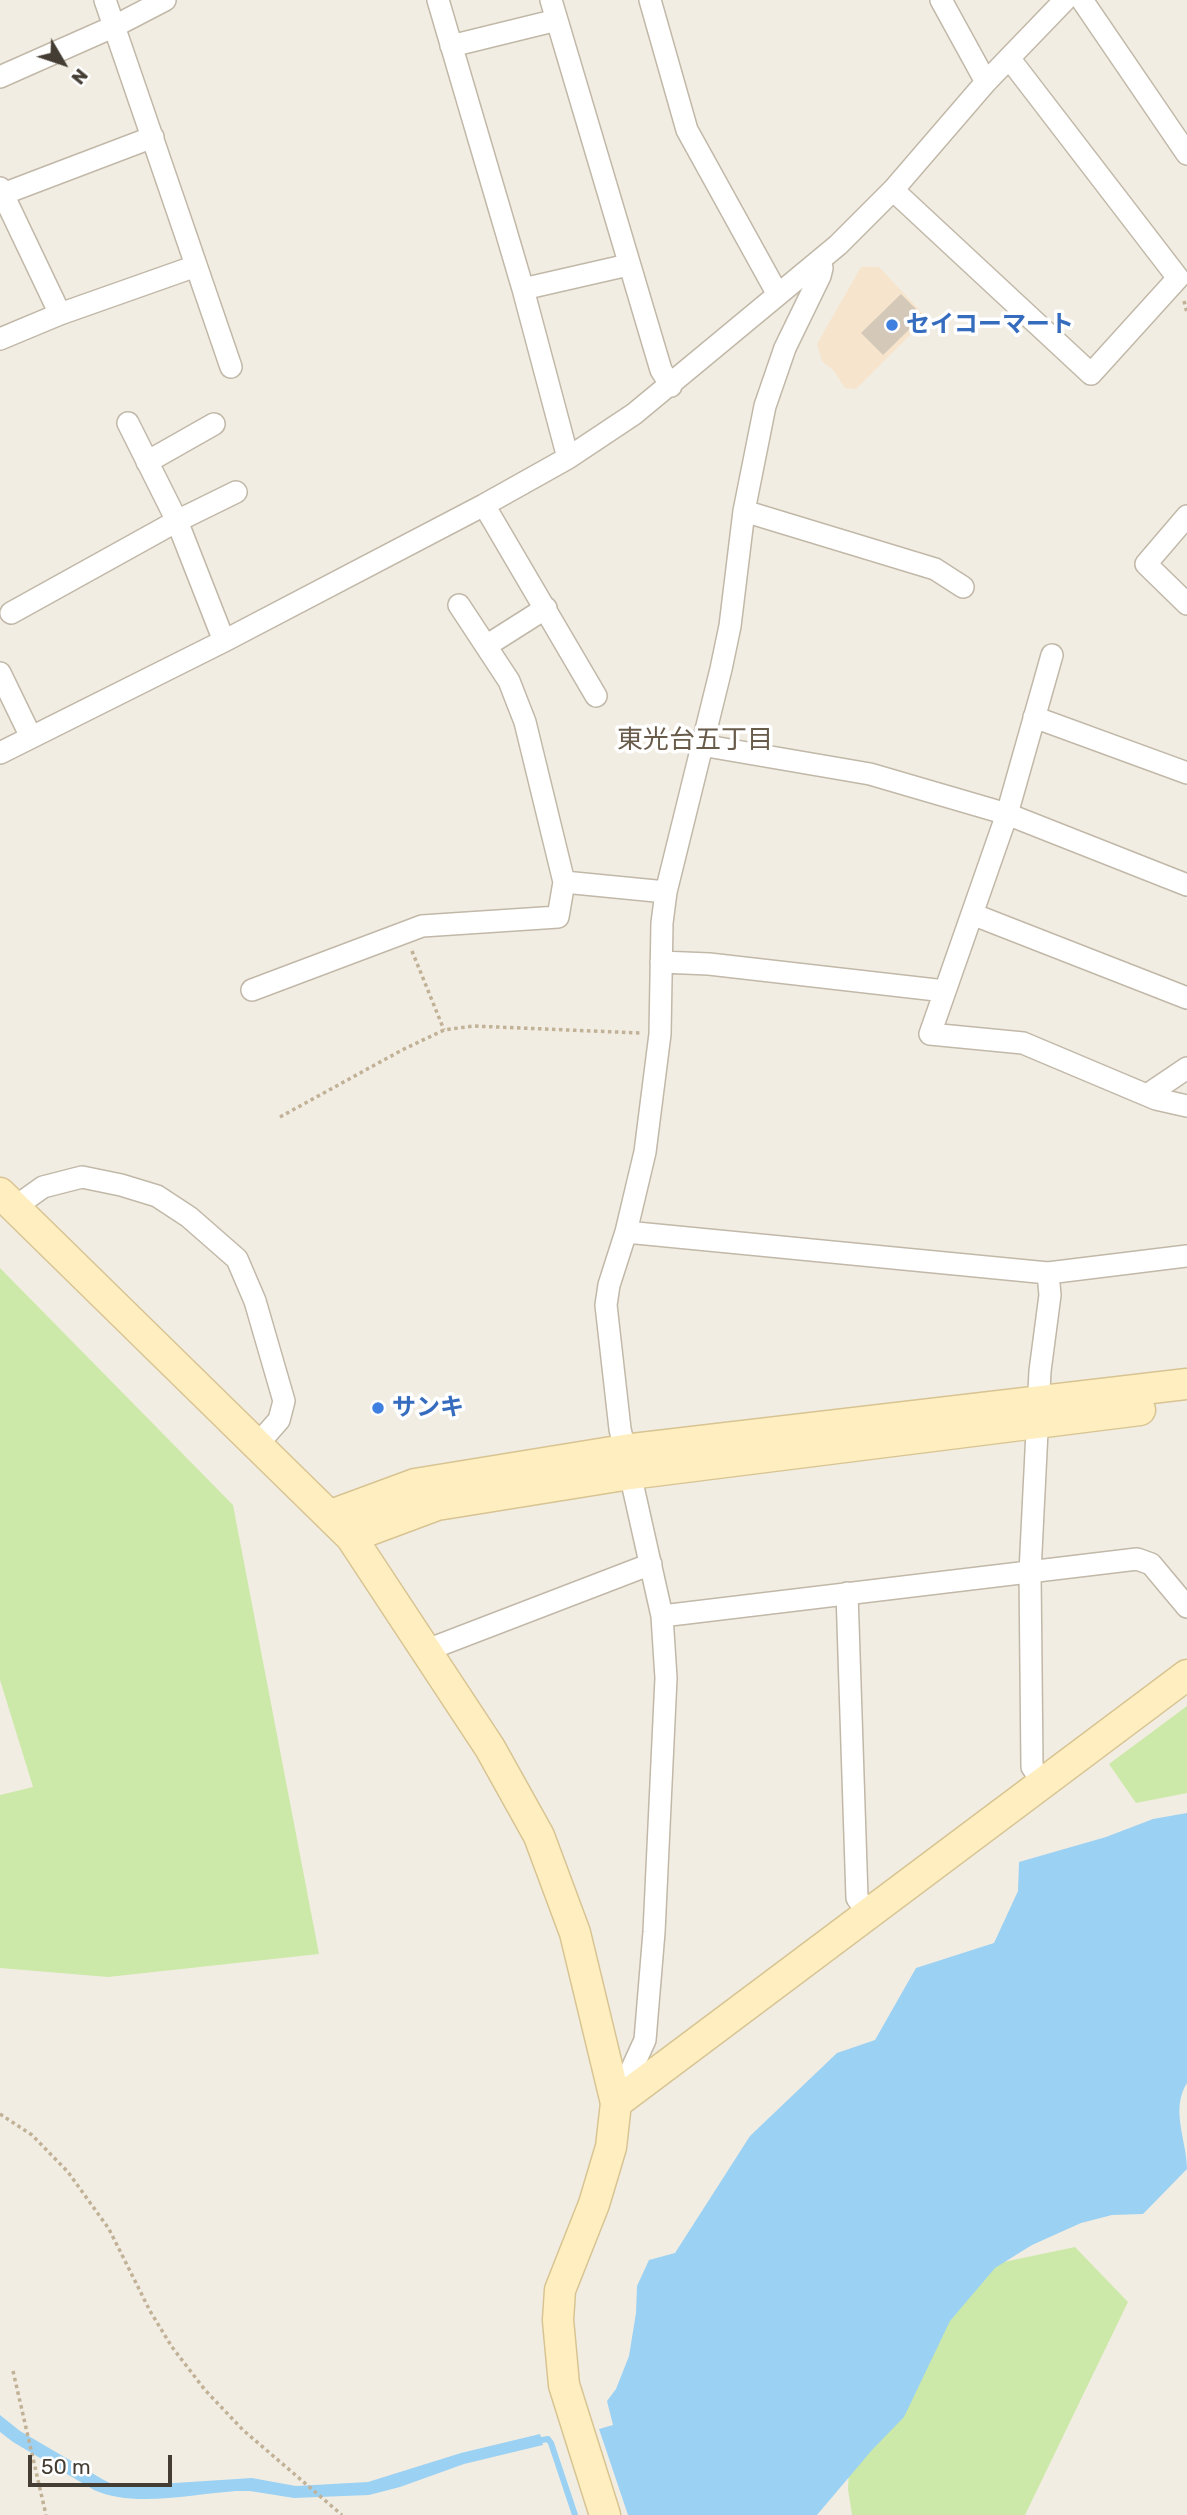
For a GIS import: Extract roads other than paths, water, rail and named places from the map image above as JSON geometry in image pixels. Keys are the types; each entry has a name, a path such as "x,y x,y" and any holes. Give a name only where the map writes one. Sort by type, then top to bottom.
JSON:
{"street":[{"path":"105,0 230,367"},
{"path":"0,77 115,26 165,0"},
{"path":"438,0 523,289 568,458"},
{"path":"650,0 691,139 777,293"},
{"path":"941,0 986,82"},
{"path":"0,753 224,641 484,505 605,435 671,386 777,293 820,260 893,190 986,82 1065,0"},
{"path":"1082,0 1187,154"},
{"path":"452,46 554,10 603,171 628,265 661,370 671,386"},
{"path":"893,190 1091,374 1178,278 1009,58"},
{"path":"60,314 1,191 153,137"},
{"path":"606,2515 564,2385 558,2320 560,2290 594,2204 611,2147 616,2103 645,2040 654,1932 666,1678 662,1616 620,1429 606,1305 645,1152 660,1034 666,892 730,626 744,511 765,406 785,348 820,276 820,260"},
{"path":"523,289 628,265"},
{"path":"0,339 60,314 196,266"},
{"path":"128,423 177,521 224,641"},
{"path":"147,461 214,424"},
{"path":"10,613 177,521 236,492"},
{"path":"484,505 596,696"},
{"path":"744,511 935,569 964,587"},
{"path":"1187,516 1146,564 1187,604"},
{"path":"252,990 422,926 558,917 564,882 525,722 509,681 459,605"},
{"path":"486,646 546,608"},
{"path":"1052,655 1007,814 930,1034 1023,1043 1147,1095 1187,1106"},
{"path":"0,673 31,737"},
{"path":"1034,717 1187,773"},
{"path":"701,746 870,774 1007,814 1187,885"},
{"path":"564,882 666,892"},
{"path":"972,914 1187,998"},
{"path":"661,962 709,964 945,991"},
{"path":"1147,1095 1187,1068"},
{"path":"257,1444 279,1420 284,1401 255,1301 237,1259 188,1217 157,1196 121,1185 82,1177 7,1200 351,1537 490,1748 539,1836 575,1933 616,2103"},
{"path":"626,1232 1048,1273 1187,1256"},
{"path":"1044,1783 1032,1767 1030,1572 1041,1371 1050,1295 1048,1273"},
{"path":"331,1515 415,1484 627,1462 1039,1411 1187,1384"},
{"path":"1039,1411 1187,1405"},
{"path":"351,1537 437,1504 627,1462"},
{"path":"662,1616 1137,1559 1144,1560 1157,1569 1187,1606"},
{"path":"427,1650 651,1564"},
{"path":"847,1593 857,1898 870,1915"},
{"path":"616,2103 1187,1675"}],"water":[{"path":"1187,1813 1187,2083 1182,2093 1180,2114 1187,2169 1143,2214 1112,2215 1081,2223 1032,2245 995,2268 950,2321 904,2417 817,2515 628,2515 599,2429 613,2425 607,2401 616,2389 629,2356 637,2286 649,2260 675,2253 750,2136 837,2053 875,2040 916,1968 994,1943 1018,1891 1019,1862 1106,1837 1153,1819"},
{"path":"0,2415 20,2431 102,2479 112,2484 128,2486 252,2478 296,2486 368,2482 461,2453 540,2434 543,2445 464,2464 369,2495 294,2498 236,2491 145,2499 110,2495 94,2490 0,2432"}],"waterway":[{"path":"536,2441 548,2439 551,2443 575,2515"}],"place":[{"name":"セイコーマート","path":"892,325"},
{"name":"サンキ","path":"378,1408"}],"district":[{"name":"東光台五丁目","path":"695,740"}]}
